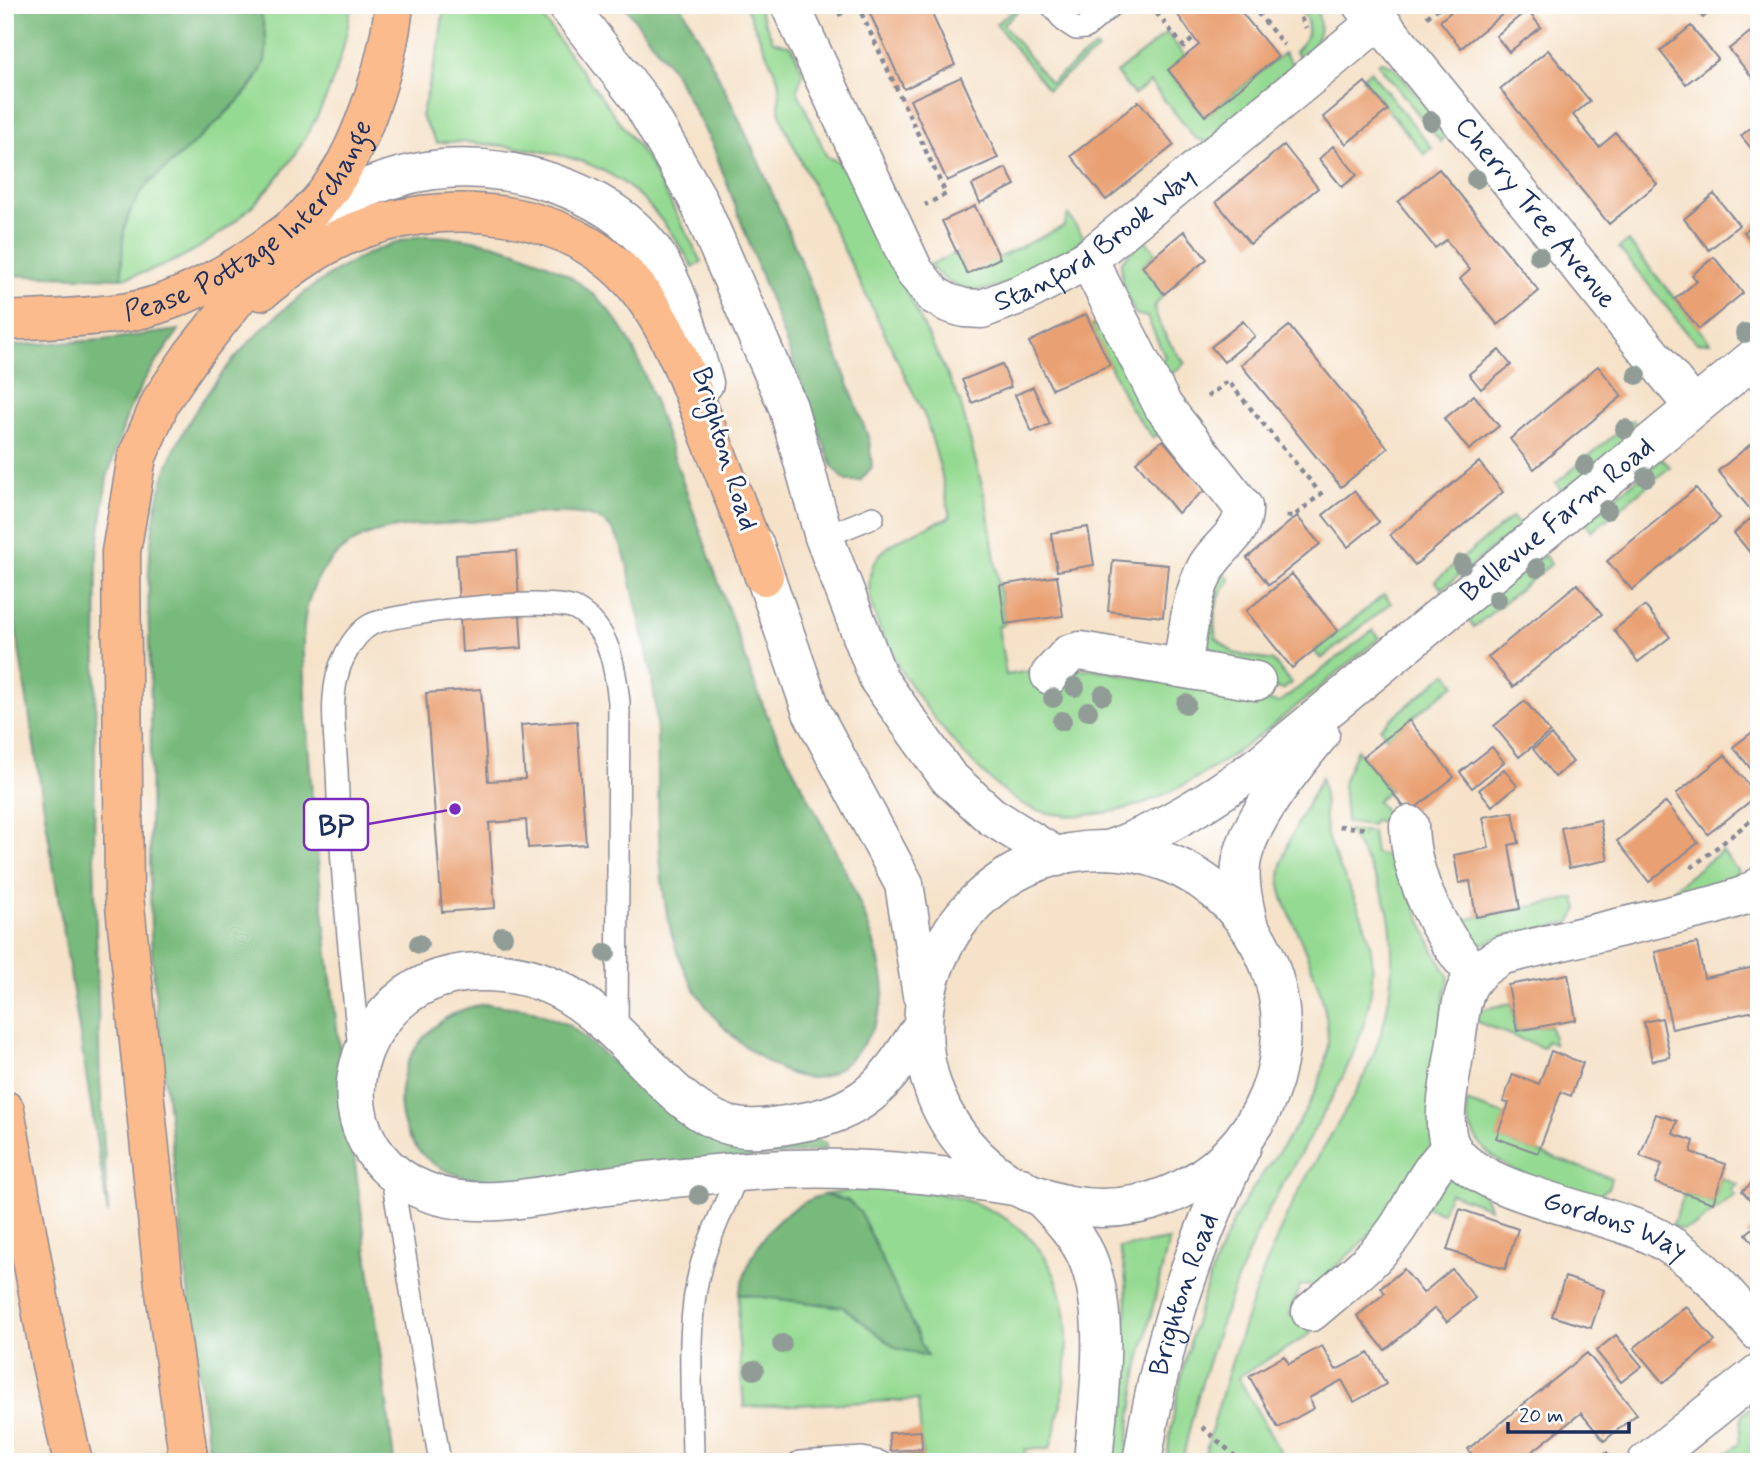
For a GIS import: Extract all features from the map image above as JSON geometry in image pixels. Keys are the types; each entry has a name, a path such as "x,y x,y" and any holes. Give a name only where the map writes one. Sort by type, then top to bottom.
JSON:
{"highway":[{"name":"Pease Pottage Interchange","path":"5,321 116,313 155,305 192,292 301,220 342,170 373,97 387,50 394,5"},
{"path":"192,355 249,301 287,271 326,245 362,229 404,218 461,212 503,216 558,232 598,253 623,273 640,291 668,335 764,576"},
{"path":"189,1462 164,1285 125,910 119,581 125,518 137,457 162,399 192,355 301,220"},
{"path":"5,1110 48,1351 73,1462"}],"street":[{"path":"567,5 646,108 697,198 788,407 824,537 879,680 947,776 991,816 1057,857"},
{"name":"Stanford Brook Way","path":"796,18 923,284 948,303 964,308 982,309 1001,303 1088,260 1299,65 1370,13"},
{"name":"Cherry Tree Avenue","path":"1370,13 1693,406"},
{"name":"Brighton Road","path":"301,220 363,188 400,176 460,168 543,181 593,200 623,219 648,243 676,291 764,576 812,712 904,884 921,1013 922,1071 944,1120 976,1155 1030,1192"},
{"path":"1088,260 1152,388 1243,507 1244,519 1209,563 1198,586 1182,668"},
{"name":"Bellevue Farm Road","path":"1107,851 1168,826 1197,810 1262,763 1759,354"},
{"path":"1050,676 1069,654 1080,651 1256,681"},
{"name":"Bellevue Farm Road","path":"1248,924 1241,877 1242,862 1249,839 1281,786 1358,686"},
{"path":"1409,825 1414,861 1441,930 1451,948 1474,973"},
{"path":"1247,1135 1202,1172 1149,1196 1108,1205 1082,1205 1030,1192 863,1167 739,1171 469,1201 425,1191 391,1172 373,1152 358,1120 356,1080 359,1059 374,1028 404,996 441,978 463,973 519,975 555,985 588,1006 664,1082 692,1105 724,1123 756,1128 825,1119 858,1105 882,1085 921,1013 935,960 973,908 1020,872 1057,857 1107,851 1160,860 1196,876 1226,898 1248,924"},
{"path":"1311,1312 1383,1247 1397,1230 1435,1164 1452,1148 1447,1132 1447,1111 1462,995 1474,973 1503,955 1715,905 1759,887"},
{"name":"Brighton Road","path":"1142,1462 1164,1357 1185,1277 1209,1216 1247,1135 1275,1086 1286,1026 1283,993 1278,978 1248,924"},
{"name":"Gordons Way","path":"1452,1148 1476,1172 1616,1221 1674,1248 1718,1283 1759,1332"},
{"path":"1030,1192 1074,1235 1086,1254 1096,1290 1100,1352 1093,1462"},
{"path":"1647,1462 1759,1373"}],"lane":[{"path":"1051,5 1064,21 1076,29 1085,27 1112,5"},
{"path":"824,537 873,517"},
{"path":"359,1059 340,858 335,721 336,685 344,656 366,628 391,618 538,602 566,605 586,617 602,635 614,666 619,702 617,1034"},
{"path":"693,1462 693,1329 696,1299 702,1263 739,1171"},
{"path":"391,1172 440,1462"},
{"path":"800,1462 862,1458 880,1462"}],"path":[{"path":"1150,5 1184,47 1194,38"},
{"path":"1251,5 1299,65"},
{"path":"1286,5 1298,12 1306,27 1299,65"},
{"path":"796,18 858,6 946,194 891,221"},
{"path":"1176,422 1228,381 1321,494 1294,516 1244,519"},
{"path":"1688,870 1759,814"},
{"path":"1202,1427 1242,1462"}],"green space":[{"path":"5,5 259,5 266,57 257,78 211,128 145,187 137,198 124,230 122,278 5,275"},
{"path":"259,5 351,5 342,50 327,95 305,138 278,178 245,213 208,242 167,264 122,278 124,230 137,198 145,187 241,99 258,76 263,41"},
{"path":"444,5 533,5 647,159 702,262 693,267 656,214 637,194 616,178 593,166 537,150 470,143 437,143 421,116 439,47"},
{"path":"624,5 681,5 709,57 783,219 869,440 872,467 860,481 846,481 832,466 713,146 674,72"},
{"path":"745,5 757,5 773,41 792,46 803,73 797,90 827,157 845,164 960,401 986,501 1005,624 998,627 1006,675 1036,670 1092,669 1279,703 1373,630 1380,638 1255,739 1221,763 1186,784 1151,800 1116,811 1069,815 1034,809 1001,789 974,764 945,732 894,658 877,622 869,589 874,563 888,547 950,517 940,467 926,419 786,130 779,110 780,83"},
{"path":"1020,5 1025,5 1003,24 1050,83 1095,47 1098,50 1048,89 996,24"},
{"path":"1293,5 1314,5 1318,13 1320,28 1316,41 1302,60 1295,52 1304,40 1308,27 1300,10"},
{"path":"1167,33 1185,56 1168,71 1205,116 1284,53 1297,70 1208,143 1195,138 1150,82 1134,95 1116,73"},
{"path":"1381,61 1394,67 1446,132 1441,142 1378,64"},
{"path":"1370,71 1432,148 1424,154 1362,78"},
{"path":"1068,214 1084,238 1020,277 993,288 974,290 959,287 929,265 957,252 967,273 1064,226"},
{"path":"419,236 474,240 501,246 554,268 599,300 627,336 648,384 762,704 834,847 864,915 876,949 883,981 883,995 873,1027 853,1056 827,1075 813,1078 789,1073 754,1053 717,1020 691,982 674,942 664,899 656,716 651,672 626,560 615,533 608,526 586,515 542,513 400,527 372,534 348,546 333,558 313,588 304,622 304,676 312,791 331,983 394,1462 211,1462 183,1251 152,955 148,598 151,538 163,480 179,441 201,402 230,364 263,328 300,296 339,269 379,249"},
{"path":"1144,239 1156,253 1142,266 1164,294 1154,307 1156,314 1166,336 1185,363 1164,380 1157,370 1165,357 1147,317 1135,314 1122,283 1121,262"},
{"path":"1628,241 1710,342 1697,343 1689,335 1619,248"},
{"path":"1105,320 1164,429 1153,438 1129,406 1091,326"},
{"path":"179,330 146,377 128,412 107,478 97,554 94,855 100,1079 108,1214 5,560 5,346 103,340"},
{"path":"1633,420 1640,429 1562,492 1556,483"},
{"path":"1662,459 1670,467 1592,531 1585,522"},
{"path":"1512,517 1520,526 1442,589 1435,581"},
{"path":"1544,555 1551,564 1474,627 1466,618"},
{"path":"1223,572 1230,580 1221,593 1216,608 1216,638 1234,653 1273,661 1291,683 1284,689 1263,687 1209,646 1204,624"},
{"path":"1384,595 1391,603 1321,659 1314,651"},
{"path":"1447,673 1455,684 1387,738 1380,728"},
{"path":"1357,749 1390,790 1377,801 1394,823 1373,820 1372,825 1346,822 1343,783"},
{"path":"1321,778 1328,839 1370,942 1371,993 1363,1027 1350,1062 1261,1225 1237,1281 1205,1373 1182,1462 1166,1462 1191,1337 1222,1245 1247,1197 1301,1119 1321,1076 1327,1053 1327,1021 1323,1004 1280,887 1281,868 1289,841"},
{"path":"1348,830 1372,832 1375,853 1394,858 1435,953 1449,978 1444,997 1434,1146 1376,1229 1315,1286 1300,1285 1289,1315 1303,1321 1312,1333 1238,1377 1286,1462 1203,1462 1240,1337 1274,1245 1304,1182 1356,1092 1382,1031 1389,997 1392,958 1389,918 1376,878"},
{"path":"1722,851 1738,871 1719,887 1679,899 1674,888"},
{"path":"1575,898 1578,909 1570,923 1504,936 1473,947 1452,922"},
{"path":"1511,1003 1517,1031 1550,1025 1554,1044 1547,1041 1543,1048 1472,1020 1475,1011"},
{"path":"486,1004 528,1009 569,1025 676,1115 816,1138 826,1144 826,1150 506,1182 470,1178 436,1165 414,1144 402,1117 401,1088 410,1059 427,1034 453,1014"},
{"path":"1466,1102 1505,1115 1497,1138 1611,1178 1608,1188 1595,1199 1532,1178 1511,1168 1493,1157 1479,1143 1469,1125"},
{"path":"1450,1174 1482,1191 1490,1208 1450,1193 1442,1213 1424,1206"},
{"path":"1721,1178 1738,1185 1731,1190 1735,1195 1696,1225 1681,1230 1672,1226 1685,1193 1713,1203"},
{"path":"875,1187 920,1191 965,1200 1004,1218 1033,1241 1052,1270 1063,1302 1067,1337 1065,1373 1050,1449 1025,1449 1024,1462 923,1462 918,1400 744,1407 738,1333 739,1294 843,1307 896,1348 926,1356 860,1212 838,1197 822,1195"},
{"path":"822,1195 847,1200 860,1212 927,1356 896,1348 843,1307 739,1294 750,1261 767,1233 791,1211"},
{"path":"1169,1240 1138,1369 1125,1462 1109,1462 1112,1401 1127,1298 1124,1265 1119,1248"},
{"path":"1759,1404 1759,1454 1748,1462 1716,1462 1739,1444 1742,1415 1753,1405"}],"building":[{"path":"874,5 928,5 955,65 904,89 868,9"},
{"path":"1171,5 1243,5 1246,9 1242,13 1278,57 1205,116 1168,70 1199,45"},
{"path":"1459,5 1507,5 1509,9 1461,48 1440,21"},
{"path":"1693,5 1718,5 1703,18"},
{"path":"1527,10 1541,27 1509,52 1496,36"},
{"path":"1759,25 1759,86 1729,49"},
{"path":"1691,26 1718,59 1686,84 1660,51"},
{"path":"1548,50 1590,101 1573,115 1599,147 1616,133 1657,184 1609,224 1500,89"},
{"path":"961,77 998,158 947,181 910,100"},
{"path":"1365,82 1388,110 1346,144 1323,117"},
{"path":"1139,101 1174,145 1106,200 1071,156"},
{"path":"1759,121 1759,148 1754,152 1741,136"},
{"path":"1284,145 1318,188 1250,244 1216,202"},
{"path":"1333,146 1357,175 1342,187 1319,159"},
{"path":"1006,168 1015,185 980,203 972,185"},
{"path":"1439,169 1539,291 1498,325 1460,279 1470,270 1446,240 1435,248 1398,202"},
{"path":"1714,194 1739,225 1709,250 1684,219"},
{"path":"975,206 1000,258 967,274 942,221"},
{"path":"1759,220 1759,250 1744,232"},
{"path":"1184,231 1207,259 1164,294 1142,266"},
{"path":"1714,257 1743,293 1699,329 1675,299 1697,281 1692,275"},
{"path":"1086,314 1110,365 1052,389 1029,342"},
{"path":"1243,321 1255,336 1224,362 1211,347"},
{"path":"1289,326 1388,448 1341,487 1241,365"},
{"path":"1499,350 1511,365 1481,389 1469,374"},
{"path":"1002,364 1011,387 972,403 962,380"},
{"path":"1598,366 1622,396 1534,469 1510,439"},
{"path":"1033,387 1050,424 1032,432 1015,395"},
{"path":"1474,395 1499,426 1469,450 1444,419"},
{"path":"1163,440 1205,490 1178,513 1136,462"},
{"path":"1751,444 1759,453 1759,511 1755,515 1718,471"},
{"path":"1479,462 1503,492 1415,565 1390,535"},
{"path":"1696,488 1720,518 1632,590 1607,561"},
{"path":"1354,491 1379,522 1348,547 1323,515"},
{"path":"1297,516 1320,544 1269,585 1247,558"},
{"path":"1750,519 1759,530 1759,564 1734,533"},
{"path":"1088,527 1094,565 1057,571 1051,533"},
{"path":"516,551 522,648 462,652 456,555"},
{"path":"1113,560 1168,565 1163,617 1108,611"},
{"path":"1292,574 1338,631 1292,668 1246,611"},
{"path":"1057,576 1063,616 1005,624 1000,585"},
{"path":"1577,584 1602,614 1513,687 1488,657"},
{"path":"1645,606 1670,637 1638,662 1614,630"},
{"path":"481,689 488,781 525,779 521,725 577,721 586,844 528,848 526,820 489,823 495,908 442,912 426,693"},
{"path":"1525,701 1550,732 1519,757 1494,726"},
{"path":"1409,720 1454,777 1409,813 1363,757"},
{"path":"1759,727 1759,779 1733,747"},
{"path":"1551,735 1573,762 1555,777 1533,749"},
{"path":"1492,747 1504,762 1472,788 1460,772"},
{"path":"1725,755 1757,796 1708,834 1676,794"},
{"path":"1504,769 1517,786 1492,806 1479,790"},
{"path":"1666,802 1698,843 1649,882 1617,841"},
{"path":"1513,812 1519,843 1509,845 1520,909 1476,917 1470,881 1459,883 1454,855 1489,848 1483,817"},
{"path":"1600,820 1608,860 1569,868 1561,828"},
{"path":"1697,943 1704,978 1759,966 1759,1010 1672,1029 1655,952"},
{"path":"1568,974 1576,1020 1517,1031 1508,985"},
{"path":"1662,1018 1670,1057 1652,1061 1644,1022"},
{"path":"1551,1051 1583,1063 1571,1096 1561,1092 1538,1153 1496,1138 1509,1103 1503,1102 1513,1074 1539,1084"},
{"path":"1656,1114 1677,1121 1673,1134 1694,1141 1691,1152 1726,1164 1713,1203 1655,1183 1662,1164 1640,1156"},
{"path":"1759,1178 1759,1210 1742,1191"},
{"path":"1460,1209 1518,1229 1505,1269 1447,1250"},
{"path":"1759,1223 1759,1250 1746,1234"},
{"path":"1404,1269 1423,1293 1452,1269 1475,1298 1447,1322 1435,1308 1385,1350 1357,1316 1385,1293 1381,1288"},
{"path":"1565,1277 1604,1290 1591,1328 1552,1316"},
{"path":"1686,1306 1715,1341 1663,1383 1634,1348"},
{"path":"1616,1335 1642,1366 1621,1382 1596,1351"},
{"path":"1322,1346 1336,1370 1369,1353 1386,1384 1354,1402 1342,1380 1309,1398 1314,1408 1278,1428 1249,1376 1284,1356 1289,1364"},
{"path":"1587,1353 1637,1414 1604,1441 1581,1413 1528,1455 1533,1462 1478,1462 1468,1449"},
{"path":"921,1431 922,1449 890,1451 889,1433"},
{"path":"922,1452 923,1462 891,1462 891,1454"}],"place":[{"name":"BP","path":"455,809"}]}
